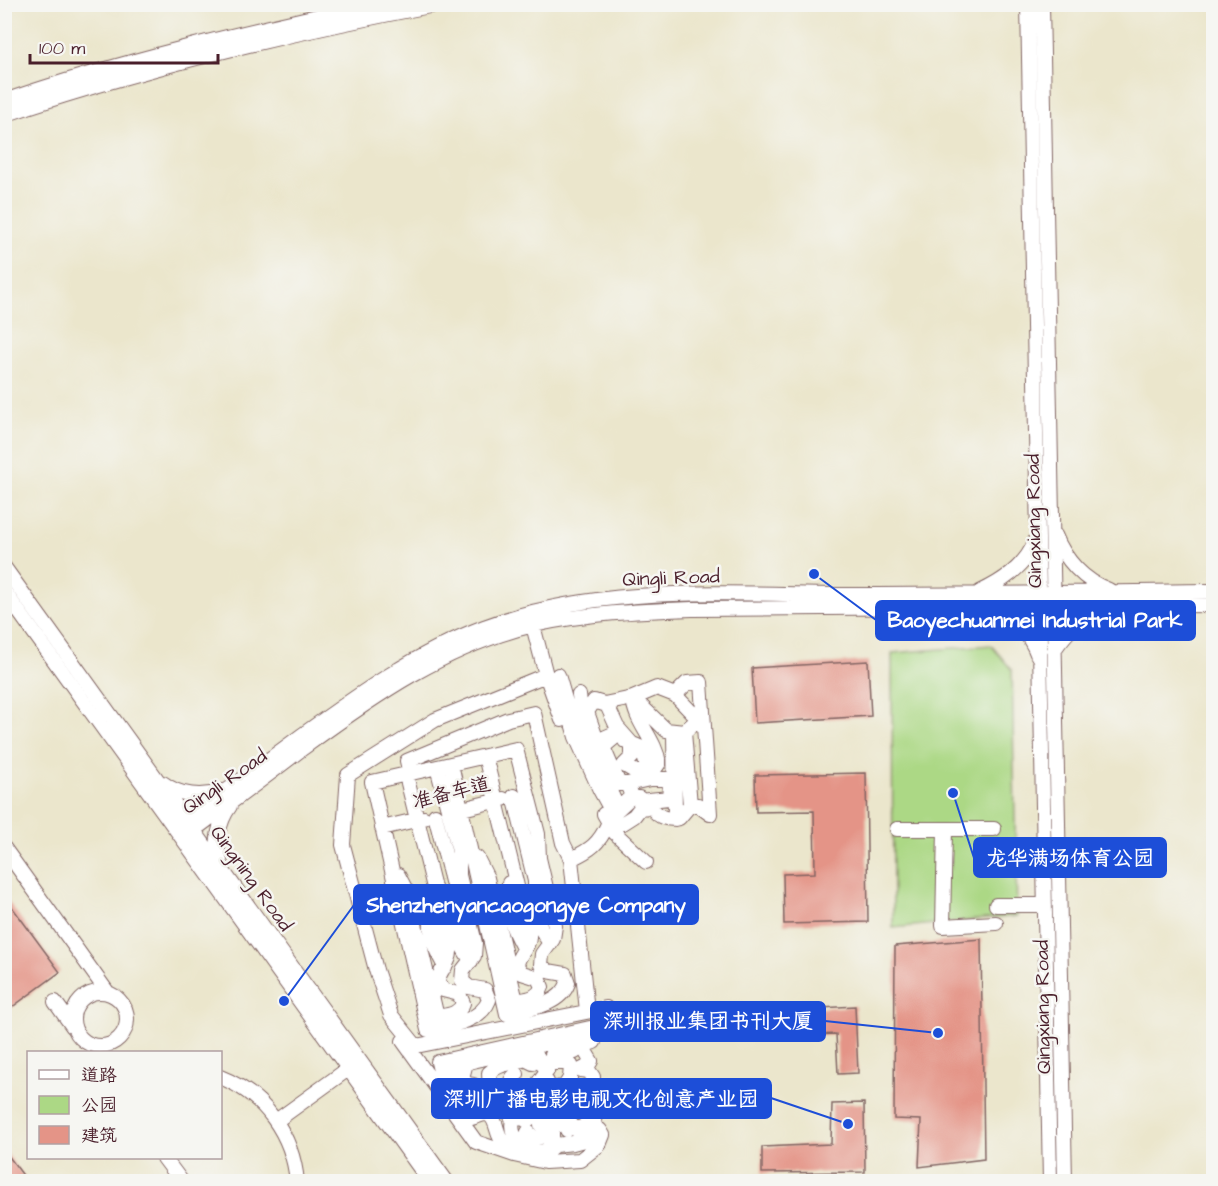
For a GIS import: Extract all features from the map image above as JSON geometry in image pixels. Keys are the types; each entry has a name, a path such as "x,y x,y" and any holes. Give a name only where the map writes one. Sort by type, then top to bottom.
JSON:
{"street":[{"path":"4,101 58,83 166,53 371,4"},
{"path":"4,115 169,66 290,35 440,4"},
{"name":"Qingxiang Road","path":"1027,6 1050,1182"},
{"name":"Qingxiang Road","path":"1043,6 1065,1182"},
{"path":"1052,530 1058,544 1076,569 1114,598 1086,617 1063,637 1054,650"},
{"path":"1038,534 1027,558 1017,569 991,587 978,600 998,610 1019,625 1035,646 1040,662"},
{"name":"Qingning Road","path":"4,567 224,872 354,1065"},
{"name":"Qingning Road","path":"4,591 179,833 442,1180"},
{"name":"Qingli Road","path":"179,833 393,671 430,650 484,627 531,619 571,604 628,597 693,595 978,600 1114,598 1214,591"},
{"name":"Qingli Road","path":"1114,598 1214,605"},
{"path":"531,619 552,675 562,720 608,824 646,862"},
{"path":"552,675 564,695 576,737 617,821 623,823 634,816 640,804"},
{"path":"552,675 435,720 348,774 343,845 376,970 391,1015 416,1046 606,1008"},
{"path":"675,695 687,683 701,682 710,814 699,805 690,805"},
{"path":"564,695 627,691 633,698 666,730 679,731 695,722 696,717 675,695 657,688 633,698 604,704"},
{"path":"579,695 582,720 595,761 618,809 632,796 630,783"},
{"path":"633,698 635,713 657,749 654,767"},
{"path":"616,732 597,741 587,712 594,701 607,705 616,732 632,744 642,748 654,767 671,778"},
{"path":"423,983 437,1017 458,1011 463,1003 459,994 443,990 438,978 450,957 450,952 420,860 407,761 508,719 534,713 563,843 571,859 587,1011"},
{"path":"635,713 603,747 618,784 671,778"},
{"path":"482,730 500,844 529,935 529,941 518,957 517,966 522,973 538,978 542,987 537,995 516,1001 502,966"},
{"path":"640,804 669,798 679,731"},
{"path":"630,783 640,804 652,808 658,816 679,818 690,805 679,731"},
{"path":"632,744 632,757 624,765 636,772 654,767"},
{"path":"382,828 390,863 403,896 423,983 428,1030 461,1023 484,1009 489,1000 485,990 469,987 462,981 463,970 471,961 476,950 476,943 445,854 448,812 446,745"},
{"name":"准备车道","path":"516,749 521,795 382,828 372,782 487,756 516,749"},
{"path":"154,775 168,787 181,793 197,796 235,792 219,832 218,857 224,872"},
{"path":"671,778 675,819"},
{"path":"448,812 470,846 482,879 502,966 507,1014 540,1006 562,992 568,983 565,974 548,971 541,965 542,954 550,944 555,933 555,926 524,837 521,795"},
{"path":"521,795 538,834 539,880"},
{"path":"492,802 514,890"},
{"path":"448,812 459,851 460,896"},
{"path":"414,820 435,906"},
{"path":"571,859 587,851 601,839 608,824"},
{"path":"897,829 994,830"},
{"path":"945,829 943,926 996,923"},
{"path":"4,848 108,993 119,1000 124,1007 127,1023 122,1034 112,1043 97,1046 86,1042 78,1035 72,1022 74,1008 78,1002 91,993 108,993"},
{"path":"996,905 1045,905"},
{"path":"55,1002 89,1051"},
{"path":"377,1005 476,1142 514,1155 545,1162 580,1160 599,1145 599,1131 594,1119 580,1109 576,1098 568,1093 514,1099 516,1090 510,1083 517,1074"},
{"path":"489,1073 477,1072 445,1090 438,1062 590,1028"},
{"path":"557,1060 554,1052 570,1049 575,1052 582,1046 594,1042 592,1035 586,1034 466,1063 450,1070 458,1084 462,1114 468,1119 489,1115 496,1124 498,1137 507,1143 519,1143 525,1140 528,1132 534,1138 546,1136 573,1143 599,1131"},
{"path":"582,1046 591,1061 581,1070 589,1071 591,1083"},
{"path":"519,1143 509,1109 500,1090 490,1091 489,1073 494,1068 508,1062 516,1064 525,1059 557,1060 568,1062 570,1065 551,1094 549,1118 541,1125 547,1125 550,1128 553,1139"},
{"path":"535,1059 547,1071 540,1080 547,1082 556,1106 563,1109 556,1111 557,1122 561,1125 570,1123"},
{"path":"508,1062 508,1070 517,1074 534,1071 535,1059"},
{"path":"276,1121 354,1065"},
{"path":"222,1078 251,1094 276,1121 288,1143 297,1182"},
{"path":"458,1084 473,1085 467,1089 466,1093 471,1101 468,1109 477,1108 485,1097 489,1105 500,1102 509,1109 518,1110 527,1103 551,1094 581,1083 591,1083"},
{"path":"580,1109 579,1093 591,1083"},
{"path":"570,1123 575,1129 587,1126 599,1131"},
{"path":"553,1139 567,1131 570,1123"},
{"path":"166,1159 182,1182"}],"green space":[{"path":"991,645 1012,670 1017,916 893,928 892,653"}],"building":[{"path":"868,661 871,716 755,723 752,668"},
{"path":"866,773 868,922 784,924 783,874 815,873 814,811 756,812 755,775"},
{"path":"4,896 60,972 4,1013"},
{"path":"981,939 984,1159 919,1167 921,1120 894,1119 895,946"},
{"path":"855,1006 858,1073 838,1074 836,1034 771,1037 770,1011"},
{"path":"864,1103 865,1172 762,1173 762,1147 831,1144 832,1104"},
{"path":"4,1150 28,1182 4,1182"}],"place":[{"name":"Baoyechuanmei Industrial Park","path":"814,574"},
{"name":"龙华满场体育公园","path":"953,793"},
{"name":"Shenzhenyancaogongye Company","path":"284,1001"},
{"name":"深圳报业集团书刊大厦","path":"938,1033"},
{"name":"深圳广播电影电视文化创意产业园","path":"848,1124"}]}
